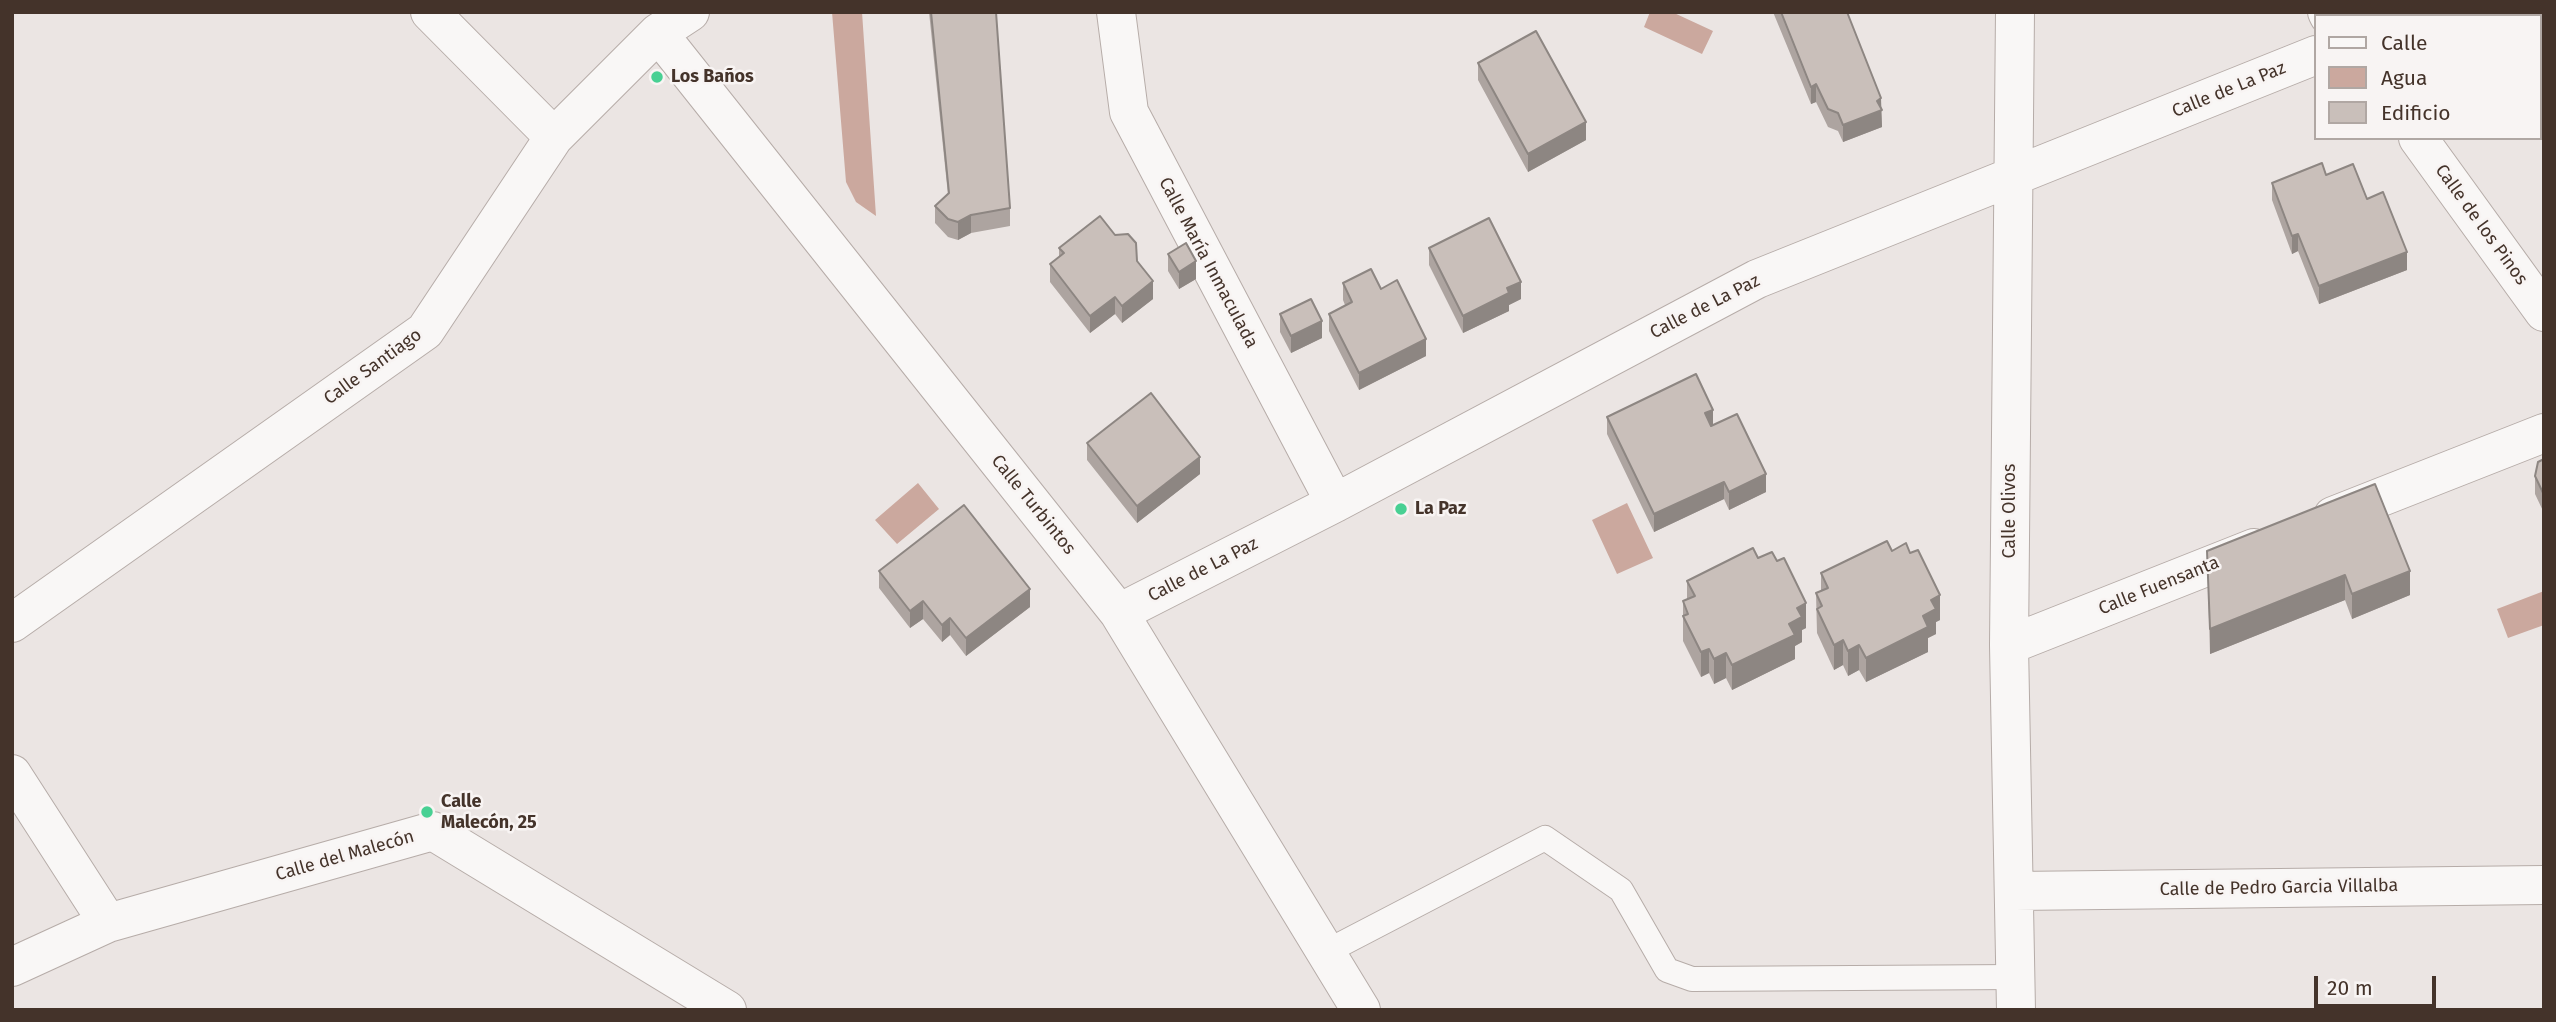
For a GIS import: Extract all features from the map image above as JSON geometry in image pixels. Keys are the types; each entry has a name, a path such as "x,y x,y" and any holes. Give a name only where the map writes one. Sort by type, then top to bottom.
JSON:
{"street":[{"path":"430,12 554,137"},
{"name":"Calle Santiago","path":"12,623 425,331 554,137 657,33 690,12"},
{"name":"Calle María Inmaculada","path":"1115,12 1129,112 1335,503"},
{"name":"Calle Olivos","path":"2015,12 2009,645 2016,993"},
{"name":"Calle Turbintos","path":"657,33 1119,612 1362,1010"},
{"name":"Calle de La Paz","path":"1119,612 1335,503 1757,279 2314,56"},
{"name":"Calle de los Pinos","path":"2419,140 2544,312"},
{"name":"Calle Fuensanta","path":"2009,645 2544,433"},
{"path":"12,775 108,923"},
{"name":"Calle del Malecón","path":"12,967 108,923 433,831 727,1010"},
{"name":"Calle de Pedro Garcia Villalba","path":"2015,891 2544,885"}],"lane":[{"path":"1326,952 1545,838 1621,890 1667,970 1692,979 2016,993"}],"water":[{"path":"832,12 862,12 876,216 856,202 846,182"},
{"path":"1650,12 1672,12 1713,31 1702,54 1644,27"},
{"path":"918,483 939,509 897,544 875,520"},
{"path":"1627,503 1653,558 1617,574 1592,520"},
{"path":"2544,591 2544,625 2508,638 2497,609"}],"building":[{"path":"931,12 996,12 1010,208 971,215 958,222 948,219 935,206 949,193"},
{"path":"1781,12 1847,12 1881,98 1877,101 1882,110 1843,125 1838,113 1828,109 1816,84 1811,87"},
{"path":"2544,12 2544,68 2542,14 2523,14"},
{"path":"1536,31 1586,122 1528,154 1478,63"},
{"path":"2322,163 2326,175 2353,164 2367,199 2383,192 2407,252 2319,286 2298,234 2292,236 2272,183"},
{"path":"1100,216 1115,235 1128,234 1136,243 1137,261 1153,281 1122,306 1115,297 1090,316 1050,264 1064,253 1059,248"},
{"path":"1489,218 1521,282 1507,288 1509,293 1463,316 1429,248"},
{"path":"1186,243 1196,261 1179,272 1168,254"},
{"path":"1371,269 1381,289 1397,280 1426,339 1359,373 1329,314 1352,302 1343,283"},
{"path":"1311,299 1322,321 1291,336 1280,314"},
{"path":"1696,374 1713,410 1705,413 1711,426 1737,414 1766,474 1729,492 1724,482 1654,514 1607,417"},
{"path":"1151,393 1200,457 1137,506 1087,443"},
{"path":"2544,459 2544,495 2535,476 2538,462"},
{"path":"2375,484 2410,571 2352,594 2345,575 2210,629 2207,551"},
{"path":"964,505 1030,589 966,638 950,618 942,625 923,601 910,611 879,571"},
{"path":"1887,541 1892,551 1906,543 1910,553 1918,550 1940,595 1931,600 1936,609 1923,616 1928,627 1866,658 1859,645 1848,651 1843,640 1834,645 1817,609 1822,606 1816,593 1828,588 1821,573"},
{"path":"1753,548 1758,558 1772,552 1777,561 1784,558 1806,603 1797,608 1802,617 1789,624 1795,635 1732,665 1726,653 1714,659 1709,649 1701,652 1683,616 1688,614 1683,601 1695,596 1687,581"}],"place":[{"name":"Los Baños","path":"657,77"},
{"name":"La Paz","path":"1401,509"},
{"name":"Calle Malecón, 25","path":"427,812"}]}
